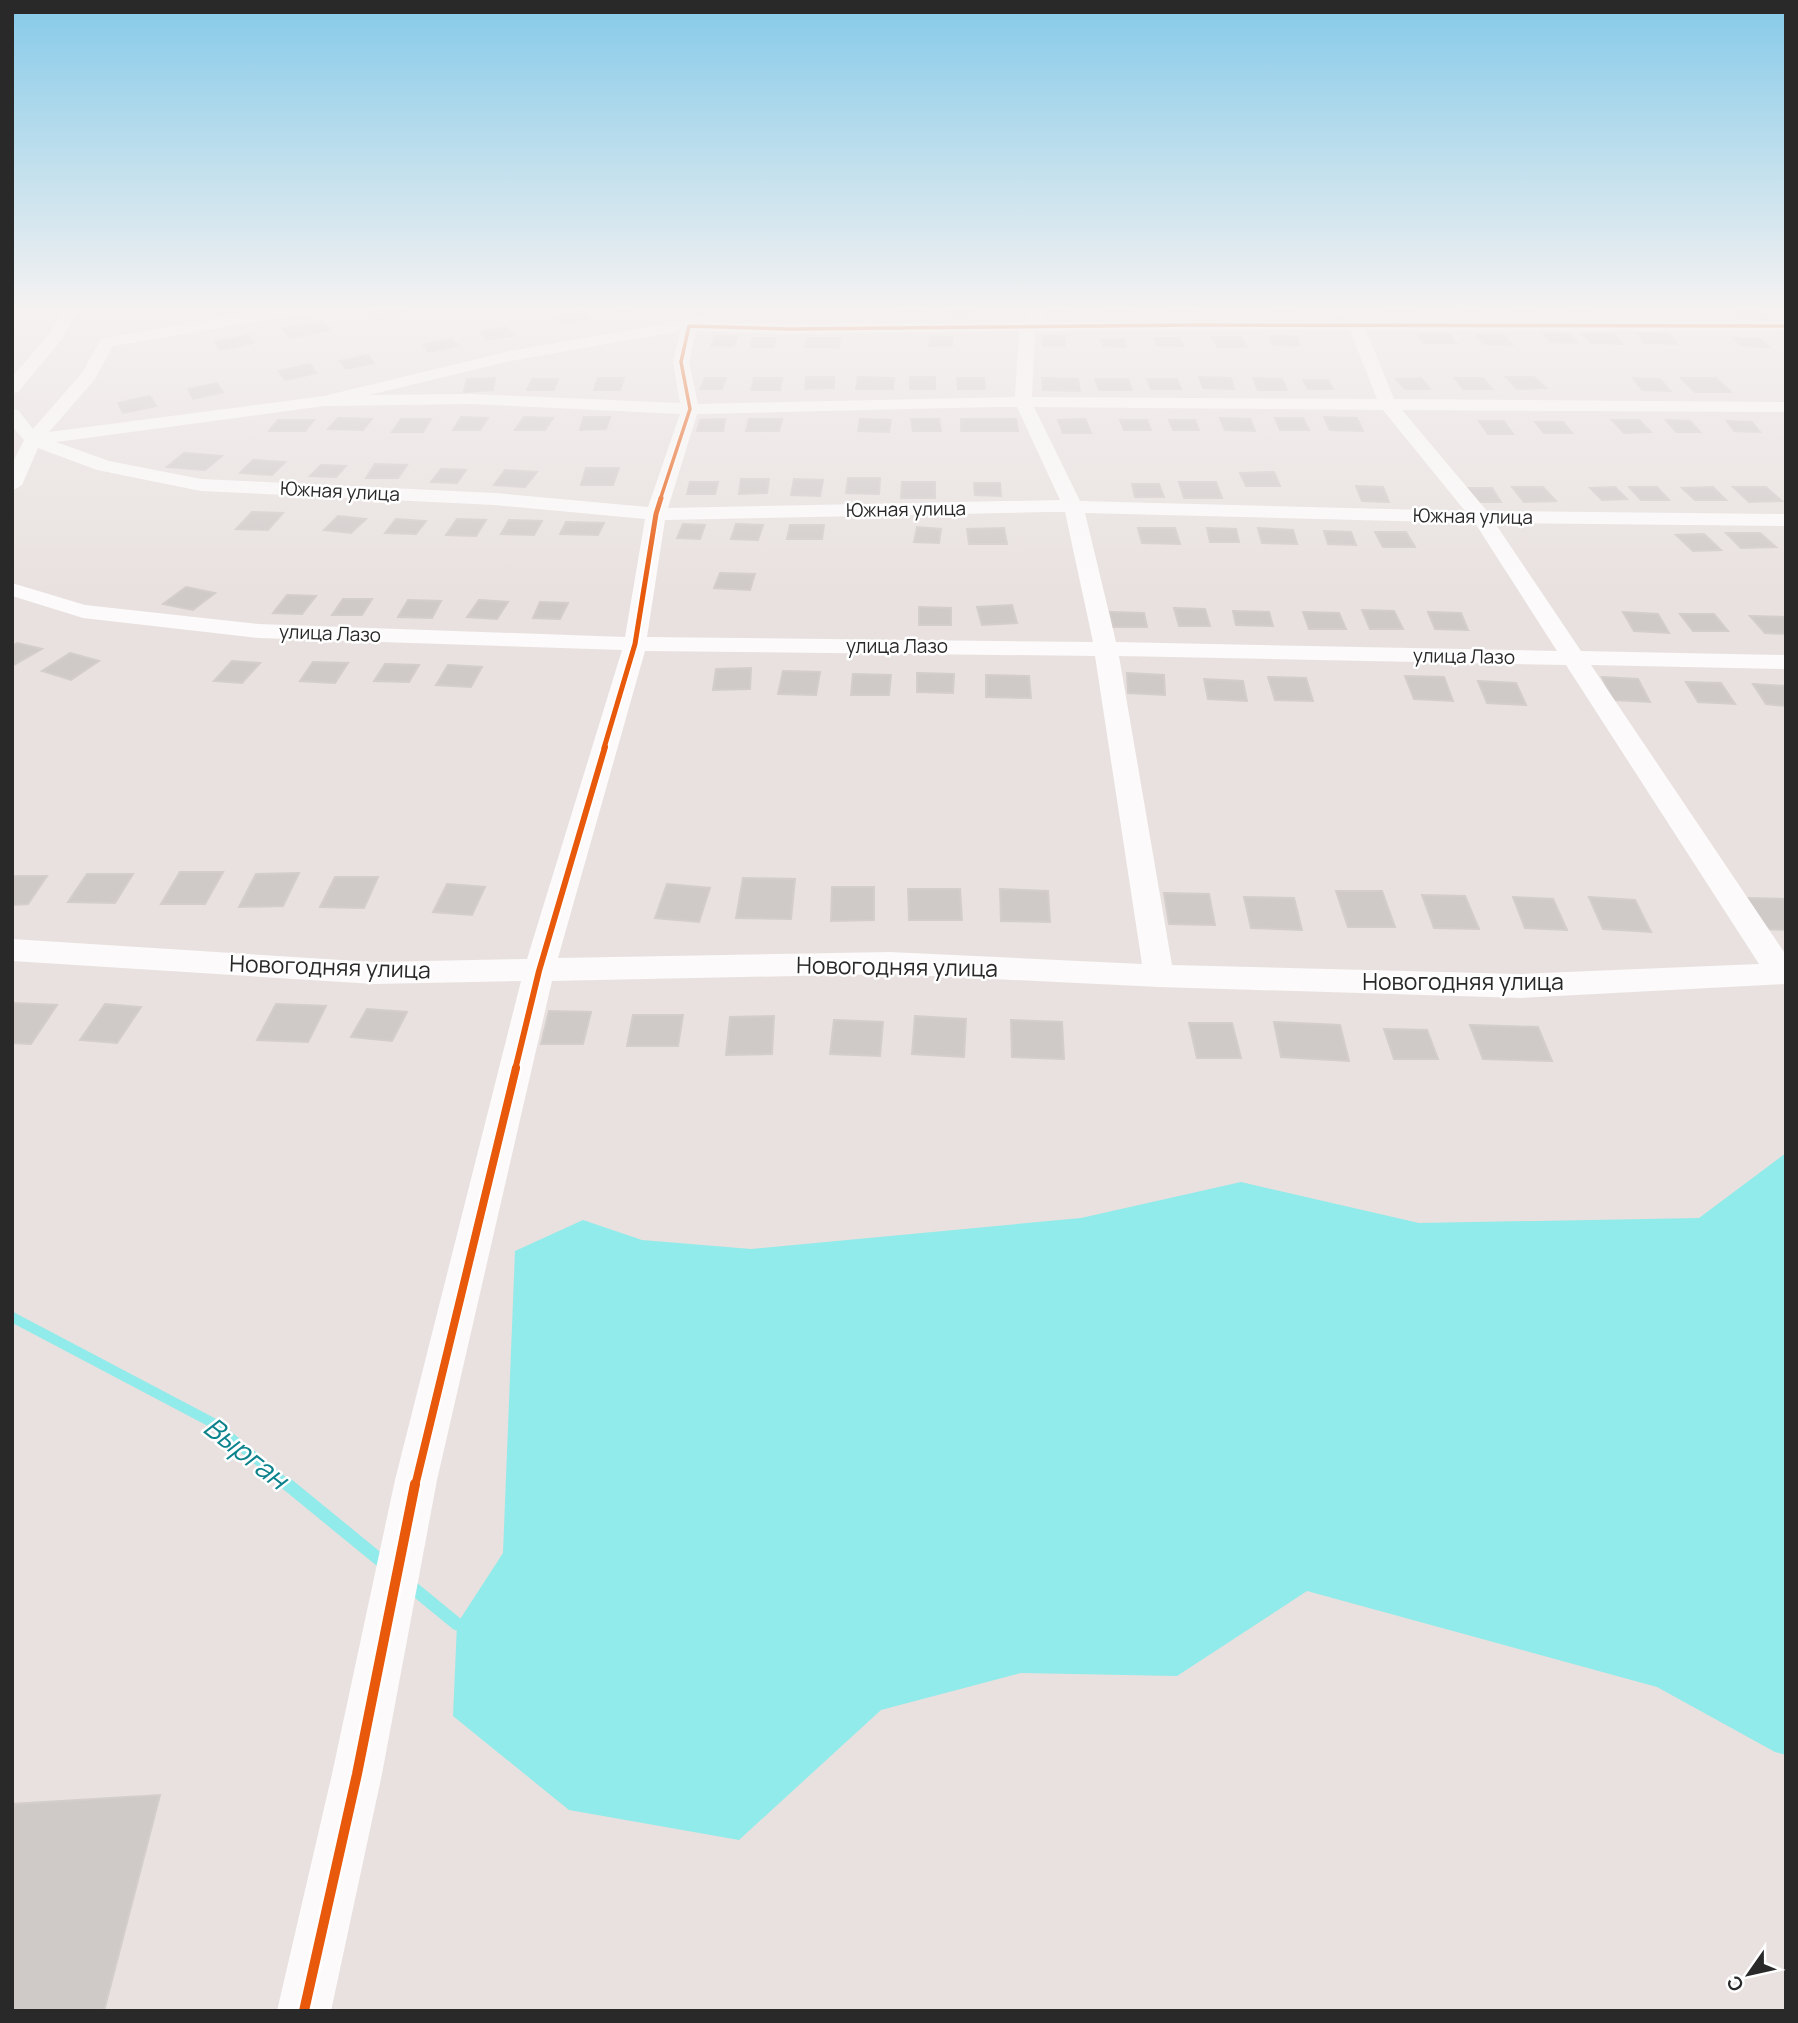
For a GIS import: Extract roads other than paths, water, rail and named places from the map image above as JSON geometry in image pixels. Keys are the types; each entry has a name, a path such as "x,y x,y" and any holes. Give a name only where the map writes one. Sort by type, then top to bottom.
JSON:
{"street":[{"path":"12,485 33,440 66,401"},
{"path":"33,440 321,401"},
{"path":"524,401 690,409 1023,402 1786,407"},
{"path":"304,2011 357,1774 404,1539 539,971 635,644 656,514 690,409 689,401"},
{"path":"1023,402 1073,506 1106,649 1159,976"},
{"path":"1387,403 1481,517 1576,658"},
{"path":"12,414 33,440"},
{"name":"Южная улица","path":"33,440 104,466 201,485 495,499 656,514 1073,506 1481,517 1786,520"},
{"name":"улица Лазо","path":"12,589 83,611 258,631 635,644 1106,649 1786,662"},
{"name":"Новогодняя улица","path":"12,950 374,973 890,963 1159,976 1521,986 1782,974 1576,658"}],"water":[{"path":"1786,1153 1786,1755 1775,1752 1657,1687 1307,1591 1177,1676 1021,1673 881,1710 739,1840 569,1810 453,1716 457,1624 503,1553 515,1251 583,1220 642,1240 751,1249 1081,1218 1241,1182 1419,1223 1699,1218"}],"waterway":[{"name":"Вырган","path":"12,1317 213,1423 289,1486"},
{"name":"Вырган","path":"287,1484 386,1565"},
{"name":"Вырган","path":"407,1583 457,1624"}]}
